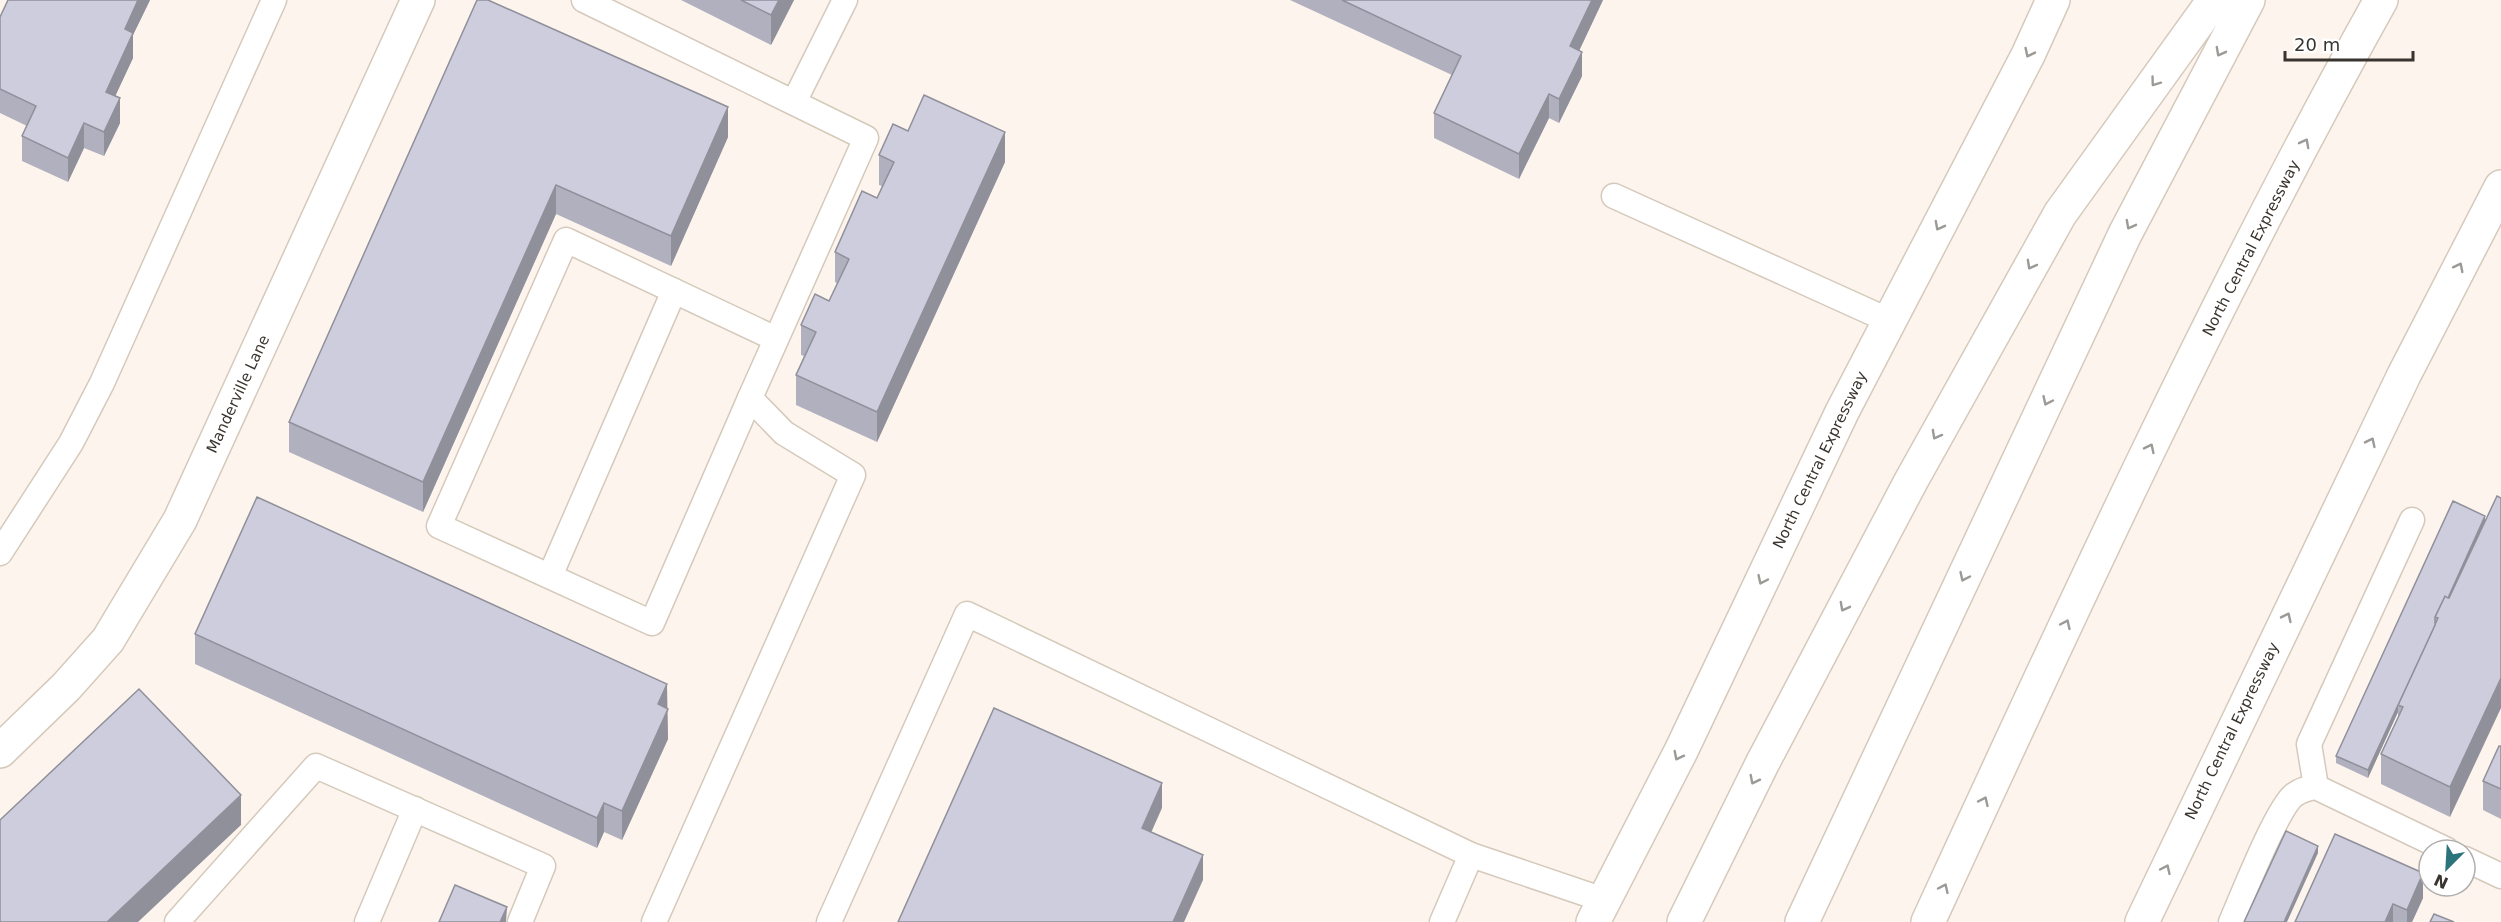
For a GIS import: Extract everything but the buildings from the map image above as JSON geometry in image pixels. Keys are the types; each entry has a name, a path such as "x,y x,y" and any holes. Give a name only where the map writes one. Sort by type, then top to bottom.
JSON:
{"main road":[{"name":"Manderville Lane","path":"0,751 66,687 108,640 180,520 418,0"},
{"name":"North Central Expressway","path":"1598,911 1681,751 1842,412 2028,55 2053,0"},
{"path":"1684,922 1762,764 1911,481 2060,214 2214,0"},
{"path":"1802,922 2125,234 2248,0"},
{"name":"North Central Expressway","path":"1928,922 2153,440 2281,188 2381,0"},
{"name":"North Central Expressway","path":"2142,922 2404,375 2501,187"}],"lane":[{"path":"0,553 71,443 102,382 274,0"},
{"path":"584,0 866,138 652,623 439,526 566,240 776,339"},
{"path":"794,102 845,0"},
{"path":"1614,196 1890,321"},
{"path":"550,576 674,291"},
{"path":"654,922 853,475 784,433 750,398"},
{"path":"2316,787 2309,744 2412,520"},
{"path":"829,922 967,614 1471,855 1598,911"},
{"path":"177,922 316,766 543,866 520,922"},
{"path":"2231,922 2280,816 2293,796 2316,787 2422,838"},
{"path":"367,922 415,809"},
{"path":"1442,922 1471,855"},
{"path":"2477,865 2501,876"}]}
